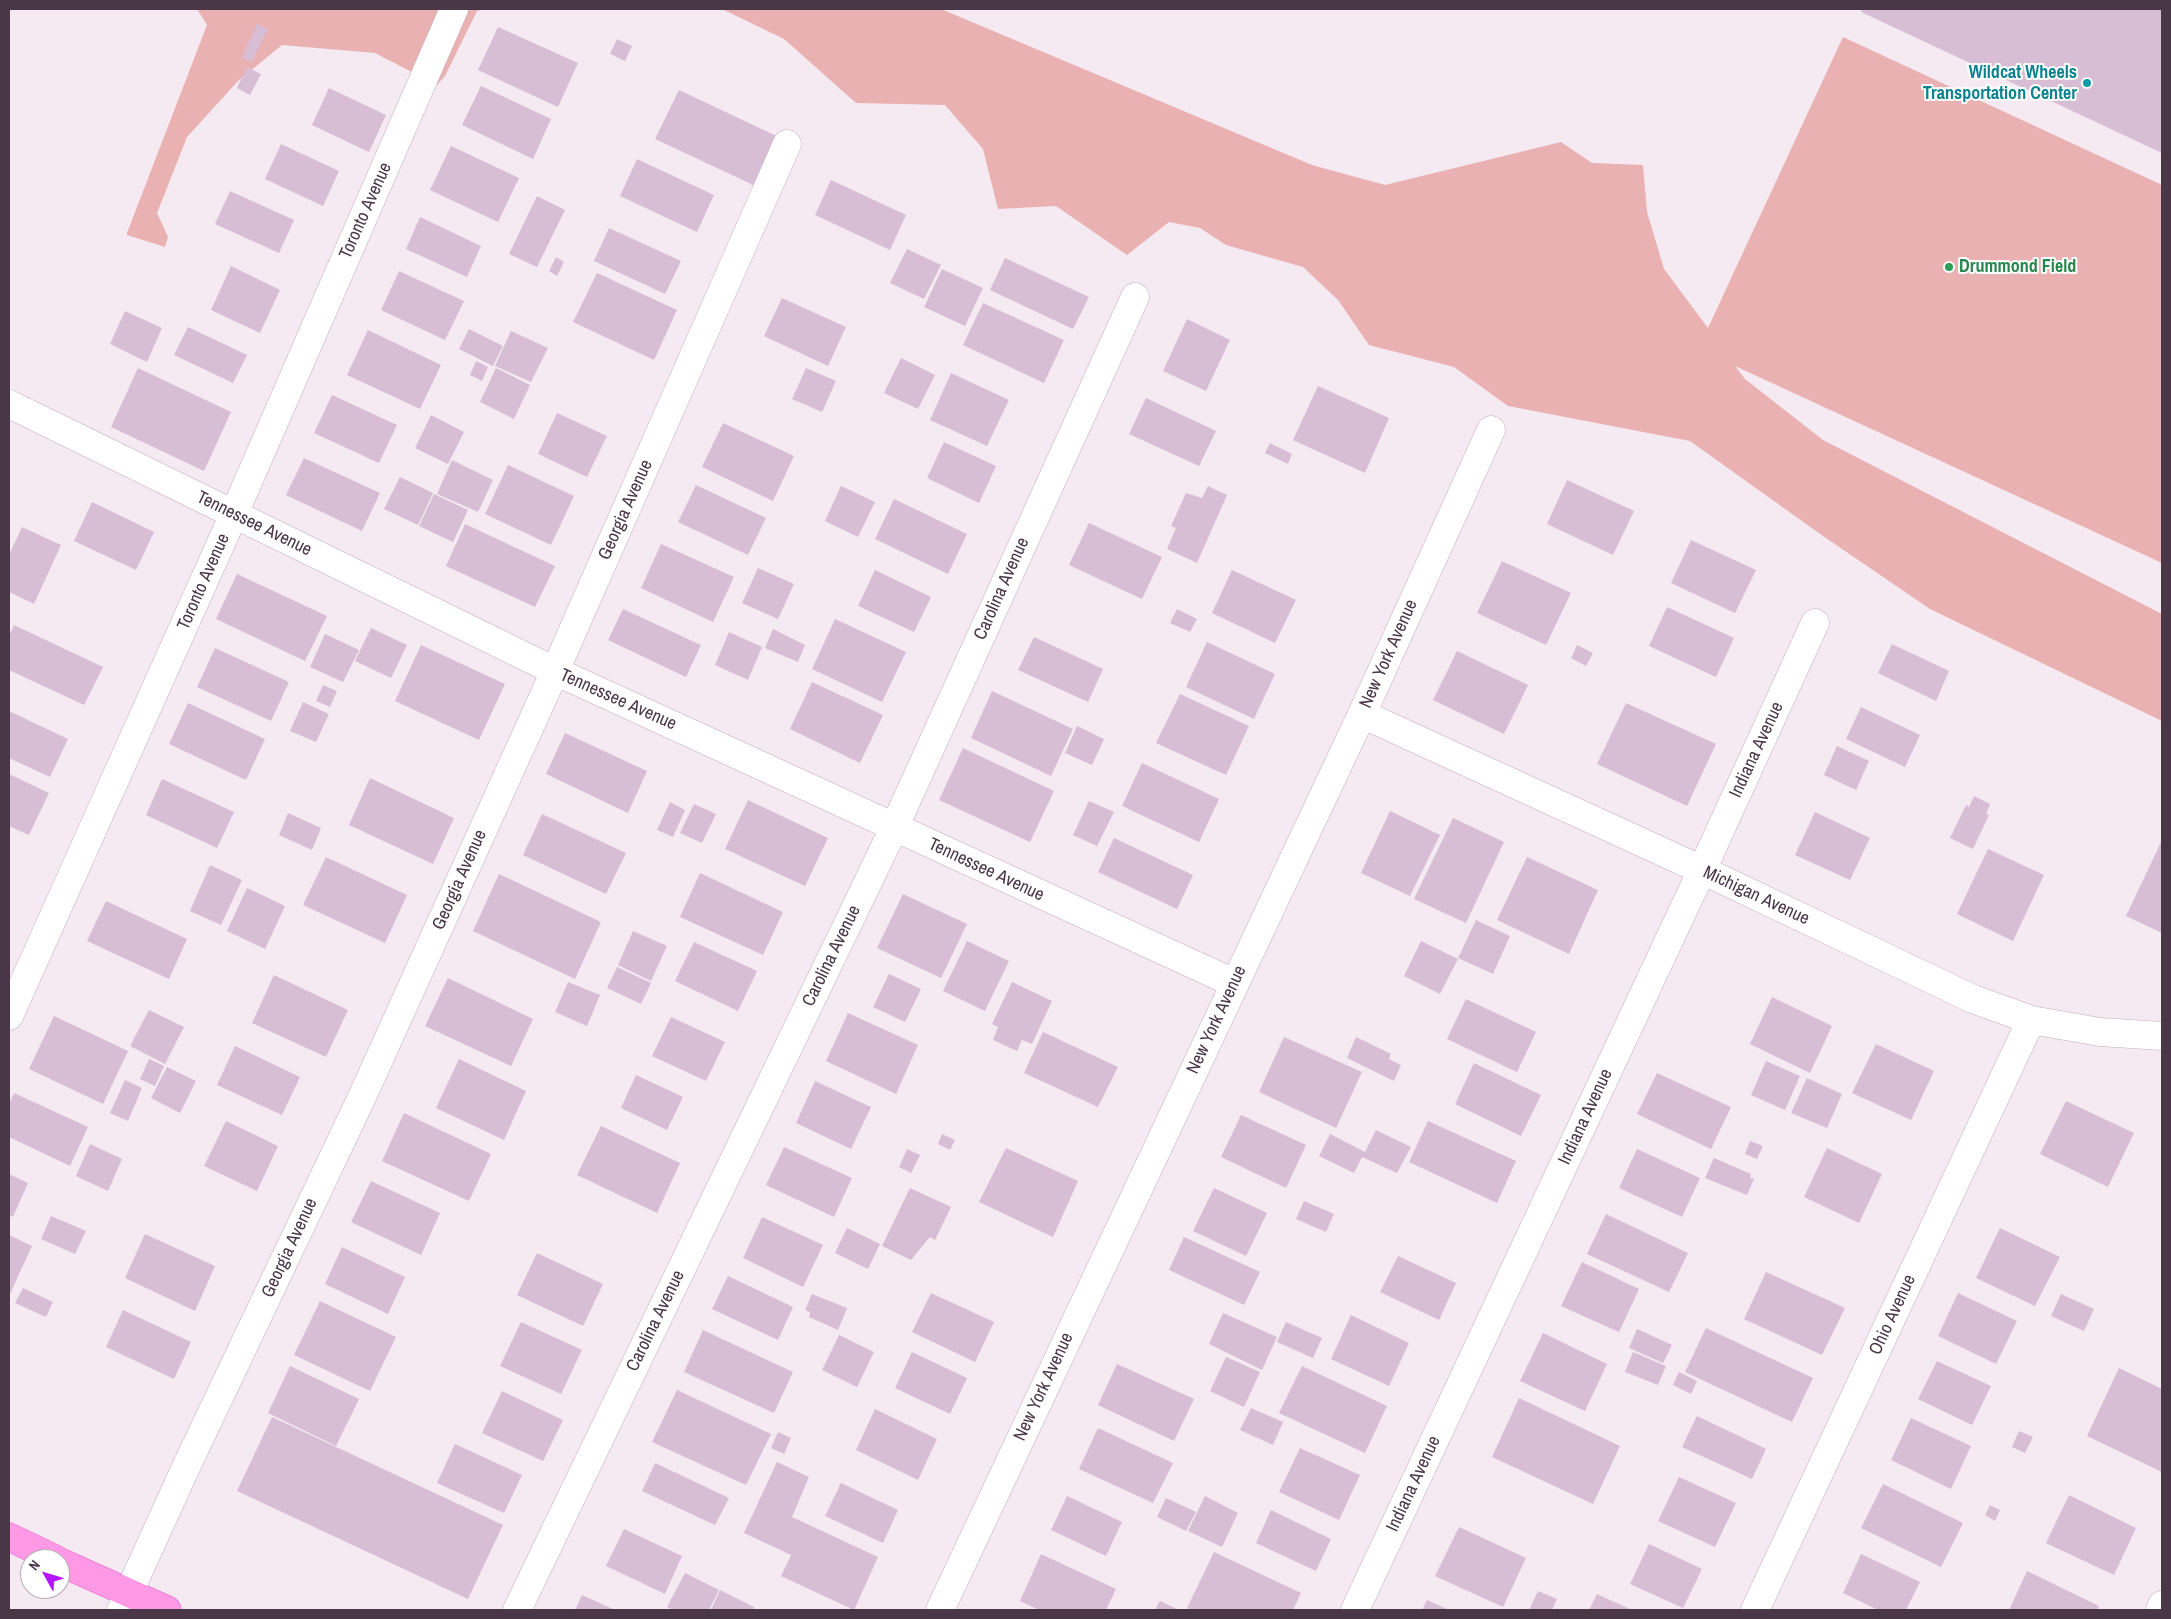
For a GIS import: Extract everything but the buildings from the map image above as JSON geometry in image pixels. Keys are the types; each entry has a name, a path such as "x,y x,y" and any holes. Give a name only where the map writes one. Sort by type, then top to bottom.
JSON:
{"main road":[{"path":"9,1537 34,1549"},
{"path":"70,1568 125,1601 167,1610"}],"street":[{"name":"Toronto Avenue","path":"9,1016 234,514 454,9"},
{"name":"Georgia Avenue","path":"125,1601 190,1458 362,1097 555,671 787,144"},
{"name":"Carolina Avenue","path":"516,1610 894,828 1135,297"},
{"name":"Tennessee Avenue","path":"9,404 555,671 1234,983"},
{"name":"New York Avenue","path":"940,1610 1362,714 1491,430"},
{"name":"Indiana Avenue","path":"1355,1610 1702,870 1815,623"},
{"name":"Michigan Avenue","path":"1362,714 1702,870 1973,998 2031,1020 2100,1032 2162,1036"},
{"name":"Ohio Avenue","path":"1755,1610 2031,1020"},
{"path":"2160,1610 2162,1605"}],"shaded area":[{"path":"197,9 486,9 477,11 445,76 437,85 375,53 282,45 238,81 187,137 157,213 168,237 165,247 127,235 127,233 207,25"},
{"path":"722,9 941,9 1312,165 1385,185 1561,142 1592,163 1643,165 1647,212 1664,269 1708,328 1843,37 2162,185 2162,563 1735,366 1745,379 1823,440 2162,614 2162,721 1930,609 1823,536 1690,441 1508,406 1454,367 1369,345 1338,300 1303,267 1226,245 1200,228 1169,222 1127,255 1056,206 998,209 983,149 945,105 856,103 784,39"}],"place":[{"name":"Wildcat Wheels Transportation Center","path":"2087,83"},
{"name":"Drummond Field","path":"1949,267"}]}
